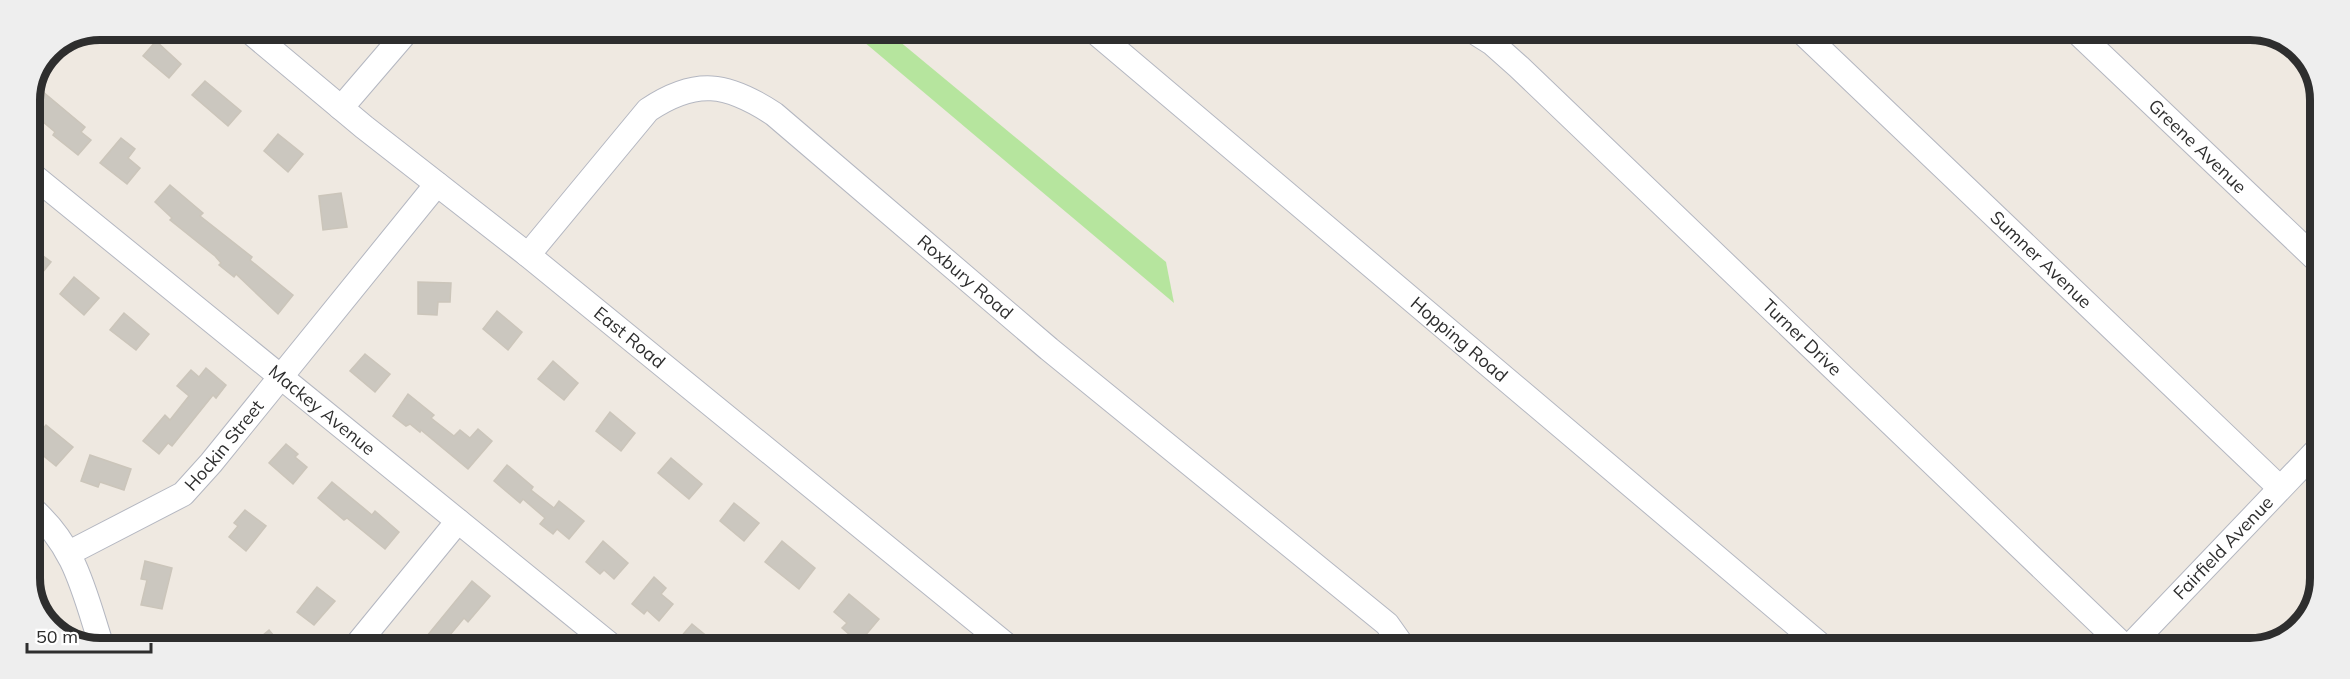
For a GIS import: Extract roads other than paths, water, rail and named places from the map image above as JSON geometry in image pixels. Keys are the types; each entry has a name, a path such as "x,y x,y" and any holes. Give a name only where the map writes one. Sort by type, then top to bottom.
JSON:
{"street":[{"name":"East Road","path":"260,40 341,108 528,255 996,638"},
{"path":"341,108 399,40"},
{"name":"Hopping Road","path":"1105,40 1812,638"},
{"name":"Turner Drive","path":"1496,40 2116,638"},
{"name":"Sumner Avenue","path":"1810,40 2280,488"},
{"name":"Greene Avenue","path":"2085,40 2309,253"},
{"name":"Roxbury Road","path":"528,255 648,110 668,96 710,88 752,99 774,114 1049,349 1387,624 1397,638"},
{"name":"Mackey Avenue","path":"40,181 602,638"},
{"name":"Hockin Street","path":"69,553 183,494 211,463 436,184"},
{"name":"Fairfield Avenue","path":"2137,638 2310,457"},
{"path":"41,516 52,526 69,553 99,638"},
{"path":"362,638 458,521"}]}
